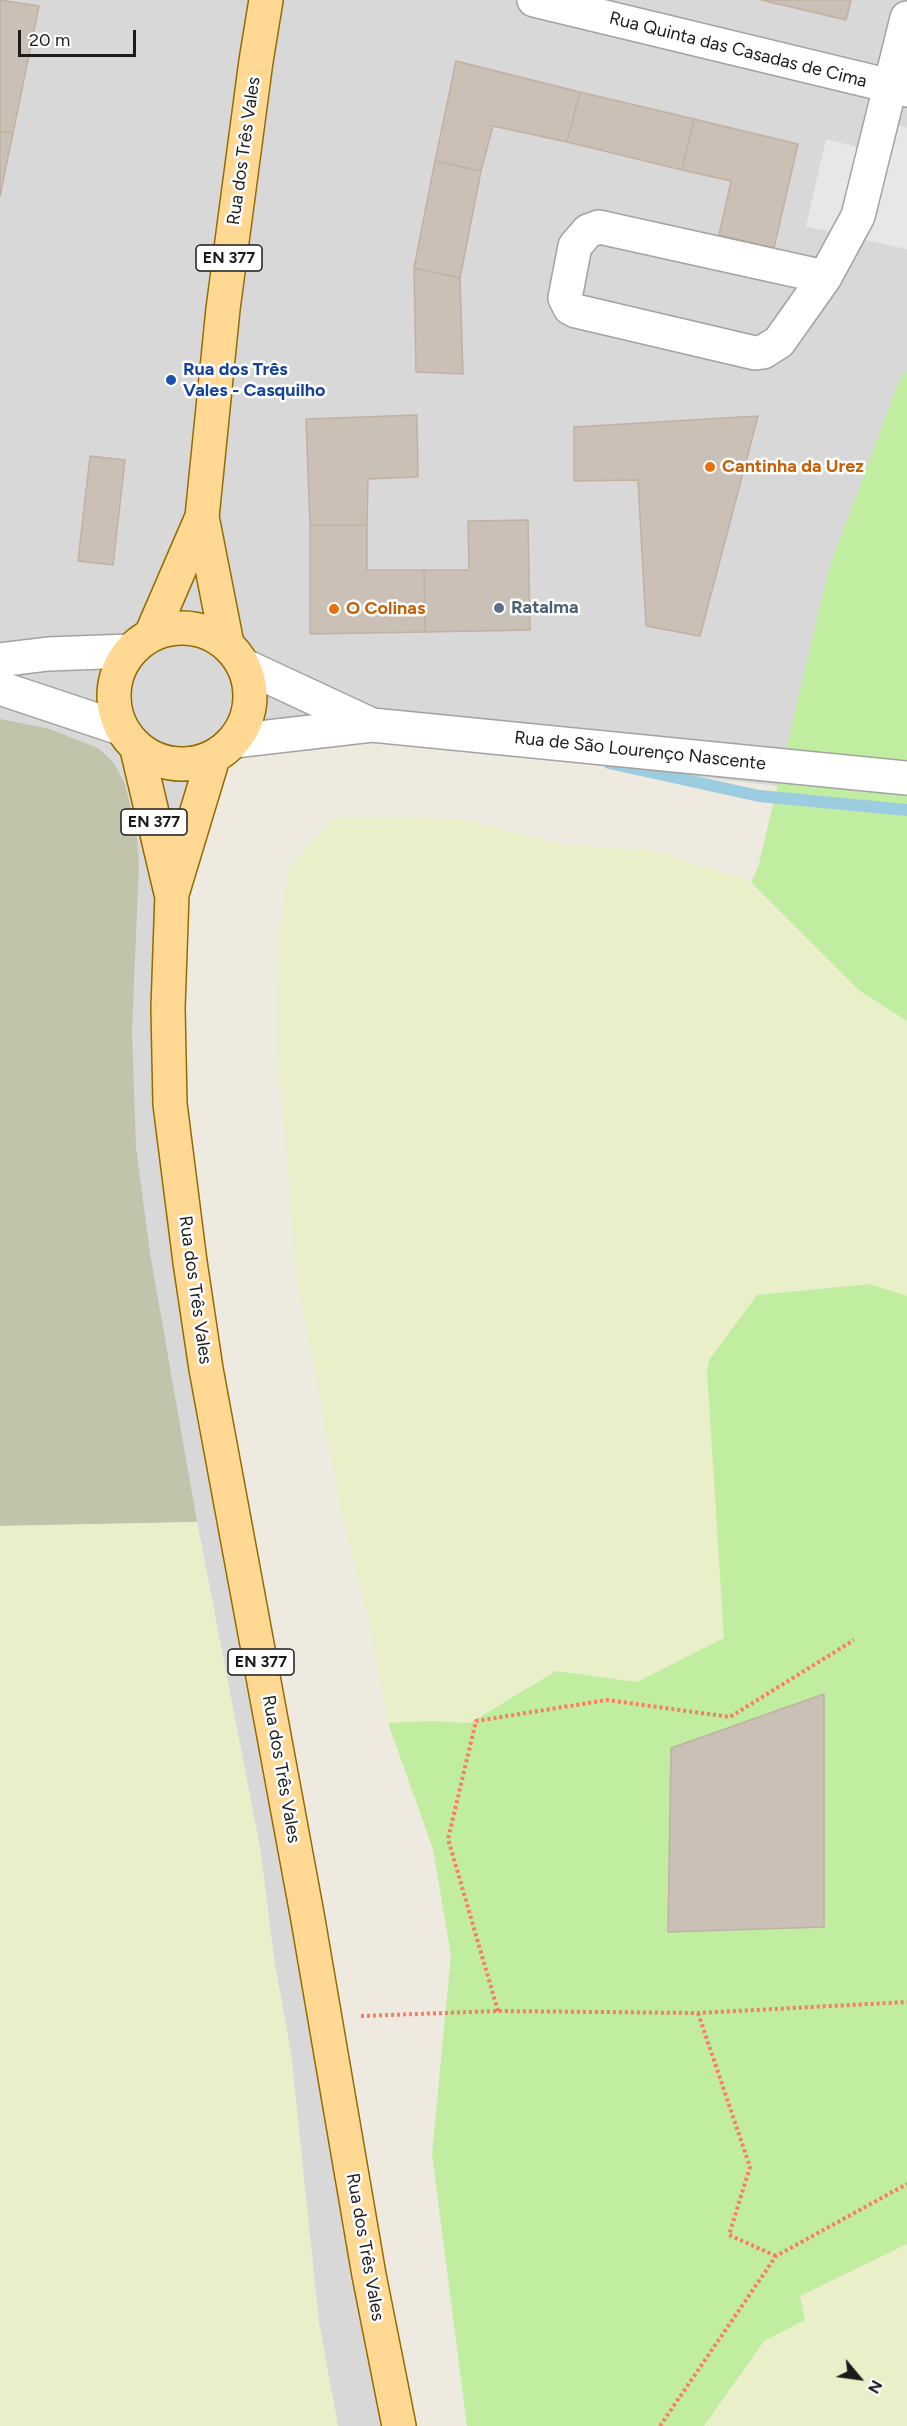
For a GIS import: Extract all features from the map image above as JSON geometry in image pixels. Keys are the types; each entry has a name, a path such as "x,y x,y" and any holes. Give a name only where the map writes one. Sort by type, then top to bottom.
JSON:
{"main road":[{"name":"Rua dos Três Vales","path":"172,894 223,750 248,718 250,691 235,654 202,517 207,449 223,309 266,0"},
{"name":"Rua dos Três Vales","path":"202,517 140,643 116,675 114,702 129,738 172,894 168,1008 170,1104 190,1262 206,1369 369,2275 399,2426"},
{"path":"140,643 177,627 204,631 235,654"},
{"path":"129,738 160,762 187,765 223,750"}],"street":[{"name":"Rua Quinta das Casadas de Cima","path":"534,0 898,88"},
{"path":"825,277 599,227 583,234 575,246 565,298 570,308 576,311 755,353 764,352 779,342 825,277 858,216 898,88 907,18"},
{"path":"0,660 140,643"},
{"name":"Rua de São Lourenço Nascente","path":"235,654 372,724"},
{"path":"0,688 129,738"},
{"name":"Rua de São Lourenço Nascente","path":"223,750 372,724 907,778"}],"path":[{"path":"498,2011 448,1839 476,1721 607,1700 730,1717 854,1641"},
{"path":"324,2018 498,2011 698,2013 907,2002"},
{"path":"698,2013 750,2167 729,2235 776,2256"},
{"path":"660,2426 776,2256 907,2184"}],"shaded area":[{"path":"0,0 907,0 907,128 865,118 857,147 806,226 907,249 907,801 259,726 193,798 166,1101 401,2426 338,2426 319,2323 291,2054 274,1959 260,1848 197,1522 0,1526"},
{"path":"864,118 907,128 907,249 806,226 826,139 857,147"},
{"path":"0,719 50,729 98,748 114,763 125,784 136,829 139,864 132,1031 136,1147 150,1253 197,1522 0,1526"},
{"path":"335,817 459,819 564,845 649,850 748,880 859,990 907,1021 907,1296 870,1284 757,1295 709,1360 707,1372 724,1638 637,1682 556,1671 470,1723 430,1721 388,1723 371,1627 345,1527 298,1284 277,1043 280,922 291,865"},
{"path":"197,1522 260,1848 274,1959 291,2054 319,2323 338,2426 0,2426 0,1526"},
{"path":"907,2244 907,2426 704,2426 764,2341 805,2320 800,2296"}],"green space":[{"path":"907,369 907,1021 859,990 751,882 758,868 829,568 899,381"},
{"path":"870,1284 907,1296 907,2244 800,2296 805,2320 764,2341 704,2426 467,2426 432,2154 451,1955 433,1849 388,1723 430,1721 470,1723 556,1671 637,1682 724,1638 707,1372 709,1360 757,1295"}],"building":[{"path":"0,0 39,6 13,133 0,131"},
{"path":"761,0 851,0 846,20"},
{"path":"456,61 580,92 567,142 493,126 481,171 435,161"},
{"path":"580,92 694,119 682,170 567,142"},
{"path":"694,119 798,144 774,248 719,235 731,181 682,170"},
{"path":"0,131 13,133 0,196"},
{"path":"435,161 481,171 460,278 414,268"},
{"path":"414,268 460,278 463,374 416,372"},
{"path":"417,415 418,477 368,479 367,525 310,525 306,419"},
{"path":"758,416 700,636 646,626 638,480 574,481 574,427"},
{"path":"90,456 125,460 113,565 78,561"},
{"path":"528,520 530,630 425,632 424,570 469,570 468,521"},
{"path":"310,525 367,525 367,570 424,570 425,632 310,634"},
{"path":"824,1694 824,1927 668,1932 671,1748"}],"waterway":[{"path":"609,763 759,796 907,810"}],"place":[{"name":"Rua dos Três Vales - Casquilho","path":"171,380"},
{"name":"Cantinha da Urez","path":"710,467"},
{"name":"Ratalma","path":"499,608"},
{"name":"O Colinas","path":"334,609"}]}
